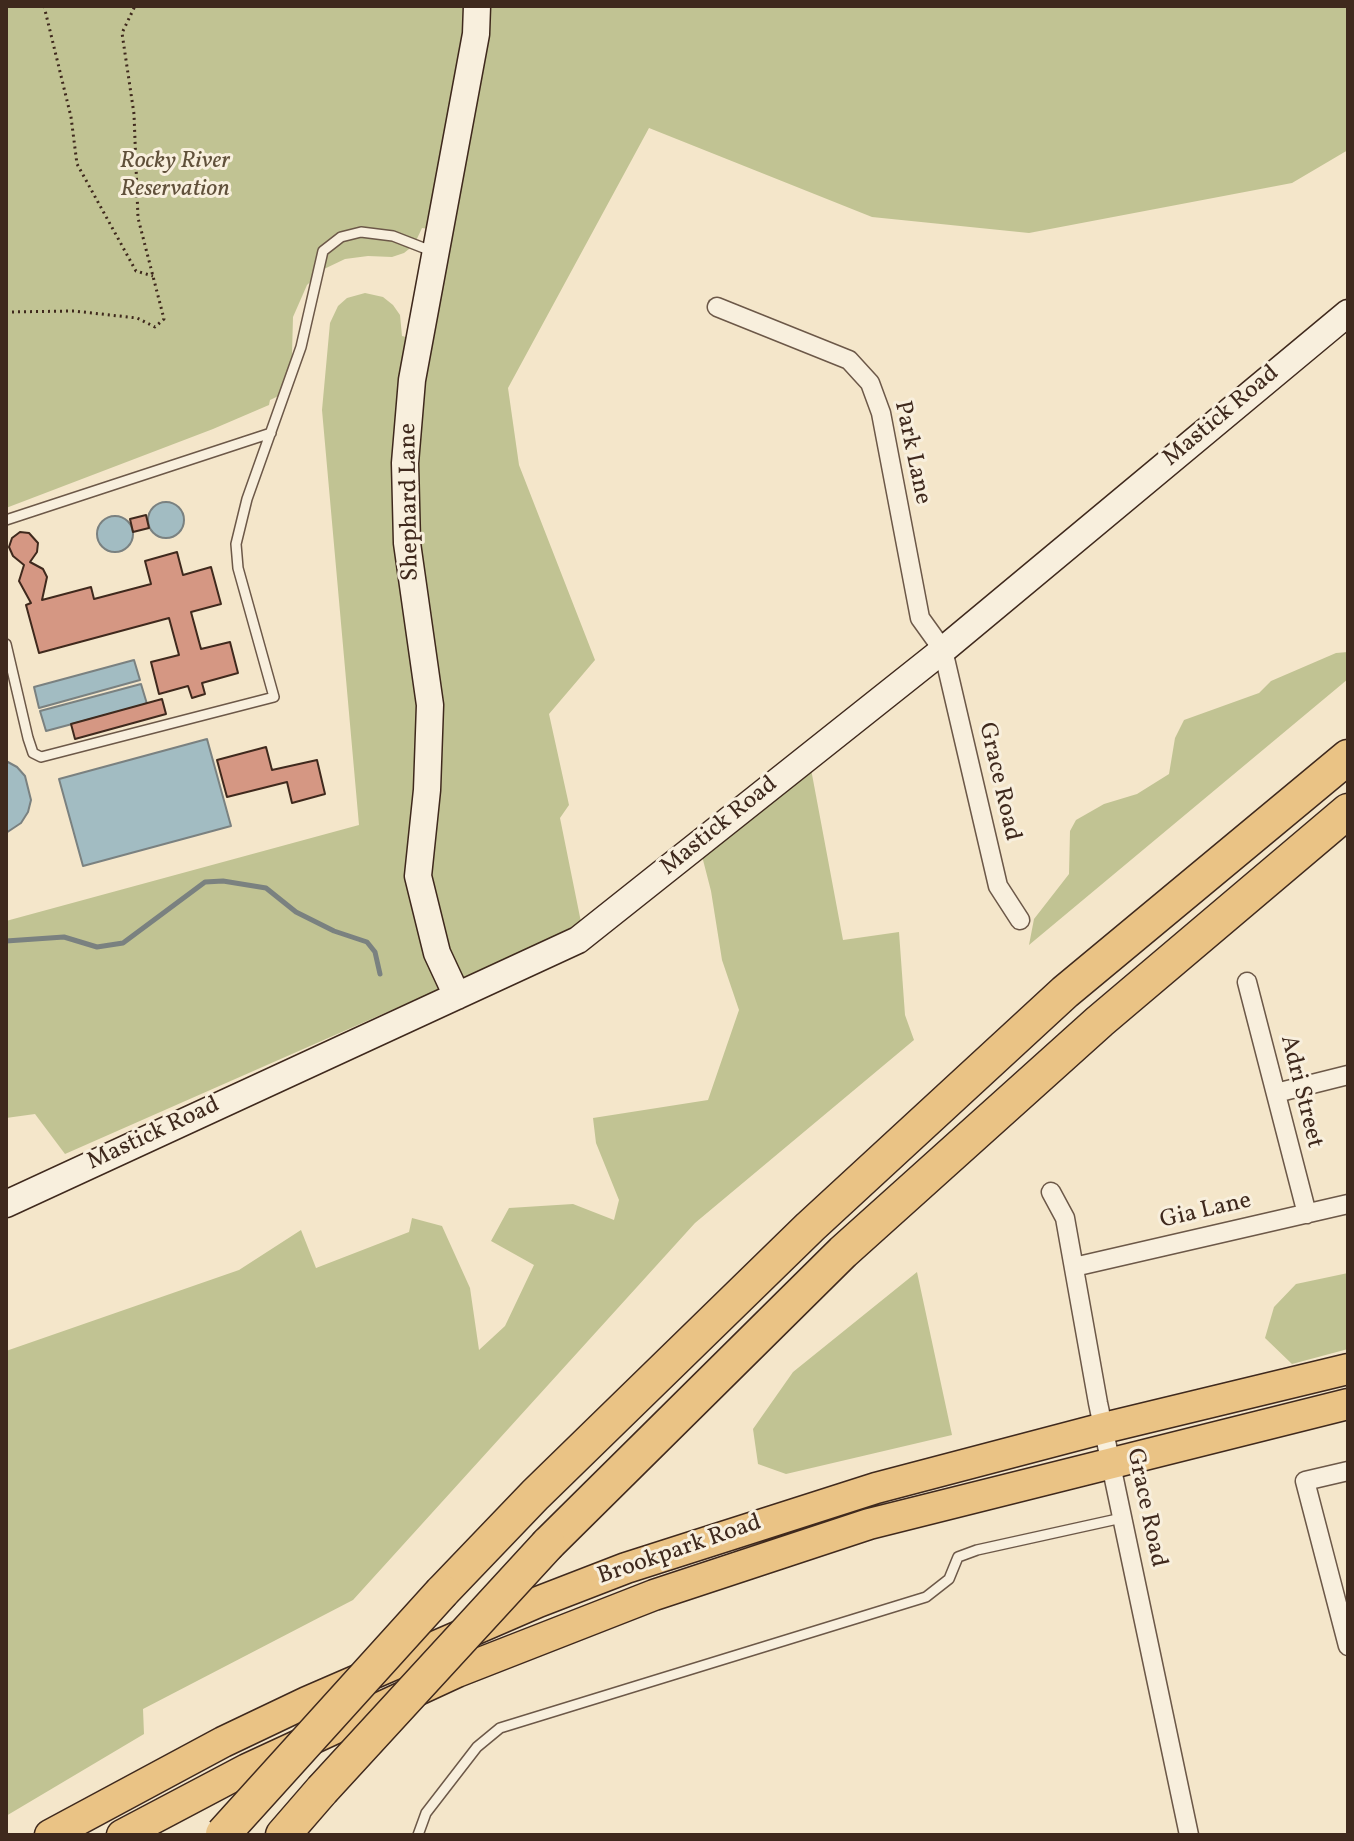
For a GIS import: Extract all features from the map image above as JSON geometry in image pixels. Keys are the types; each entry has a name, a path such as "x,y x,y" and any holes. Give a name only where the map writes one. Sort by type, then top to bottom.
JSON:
{"highway":[{"path":"222,1834 442,1592 557,1473 833,1205 1065,992 1348,757"},
{"path":"283,1835 548,1544 843,1252 1100,1021 1348,811"}],"main road":[{"name":"Brookpark Road","path":"50,1835 223,1742 307,1702 538,1602 626,1568 876,1488 1104,1428 1348,1369"},
{"name":"Brookpark Road","path":"122,1835 247,1769 457,1672 654,1595 869,1524 1348,1404"}],"street":[{"name":"Shephard Lane","path":"457,996 437,953 418,876 427,790 430,705 407,543 405,463 412,380 476,34 477,6"},
{"name":"Park Lane","path":"717,307 849,360 870,383 881,413 920,618 943,650"},
{"name":"Mastick Road","path":"6,1204 578,940 943,650 1348,313"},
{"name":"Grace Road","path":"943,650 998,886 1020,920"},
{"name":"Adri Street","path":"1247,982 1307,1214"},
{"path":"1276,1093 1348,1075"},
{"name":"Grace Road","path":"1051,1192 1065,1218 1104,1428 1189,1835"},
{"name":"Gia Lane","path":"1074,1267 1348,1204"},
{"path":"1348,1471 1305,1481 1348,1646"}],"lane":[{"path":"6,644 28,738 33,753 41,757 274,697 238,568 236,544 247,499 301,347 323,251 341,237 361,232 393,236 434,252"},
{"path":"6,520 271,433"},
{"path":"418,1835 426,1813 477,1747 500,1728 926,1597 949,1579 958,1557 977,1550 1123,1517"}],"path":[{"path":"44,6 71,117 77,164 136,271 153,276"},
{"path":"6,312 74,311 137,318 155,327 164,319 138,218 134,114 122,33 135,6"}],"green space":[{"name":"Rocky River Reservation","path":"6,6 1348,6 1348,150 1292,183 1029,233 872,217 649,128 508,388 519,465 595,660 549,714 569,805 560,818 583,932 423,1006 419,998 65,1154 35,1114 6,1118 6,921 359,825 322,410 330,323 338,306 347,298 365,293 383,297 393,305 400,315 402,336 410,338 429,229 422,228 414,245 404,253 392,257 345,259 324,269 307,285 293,317 291,390 270,400 269,405 6,508"},
{"path":"1348,652 1348,679 1029,945 1034,919 1069,874 1070,831 1076,820 1104,804 1137,794 1169,774 1175,738 1184,720 1259,693 1271,681 1336,653"},
{"path":"811,769 843,940 899,932 905,1015 914,1040 695,1223 353,1600 143,1709 144,1734 6,1816 6,1351 239,1270 301,1230 316,1268 409,1232 412,1218 442,1226 470,1288 479,1350 505,1326 534,1265 491,1241 509,1208 573,1204 614,1220 619,1200 596,1143 593,1118 708,1100 739,1010 722,960 702,856"},
{"path":"917,1272 952,1435 786,1474 758,1464 753,1429 793,1372"},
{"path":"1348,1273 1348,1349 1292,1364 1265,1338 1274,1307 1296,1284"}],"water":[{"path":"166,502 179,507 184,520 179,533 166,538 153,533 148,520 153,507"},
{"path":"115,516 128,521 133,534 128,547 115,552 102,547 97,534 102,521"},
{"path":"134,660 140,680 39,708 34,687"},
{"path":"141,684 147,704 46,731 40,711"},
{"path":"207,739 231,826 83,866 59,779"},
{"path":"6,761 25,776 31,800 21,823 6,833"}],"building":[{"path":"146,515 149,528 133,532 130,519"},
{"path":"20,532 29,533 38,543 37,552 30,562 43,569 47,577 42,600 91,587 94,599 151,584 145,561 177,552 183,575 211,567 221,604 191,612 201,649 230,642 238,673 202,683 205,694 192,698 188,686 159,694 151,662 179,655 169,618 39,653 26,605 31,603 19,581 24,565 13,556 9,547 12,538"},
{"path":"162,699 166,714 75,739 71,724"},
{"path":"266,747 272,770 317,760 325,794 292,803 287,782 227,797 217,760"}],"waterway":[{"path":"6,941 64,937 97,947 123,943 205,882 223,881 266,888 296,912 334,931 367,942 375,952 380,974"}]}
